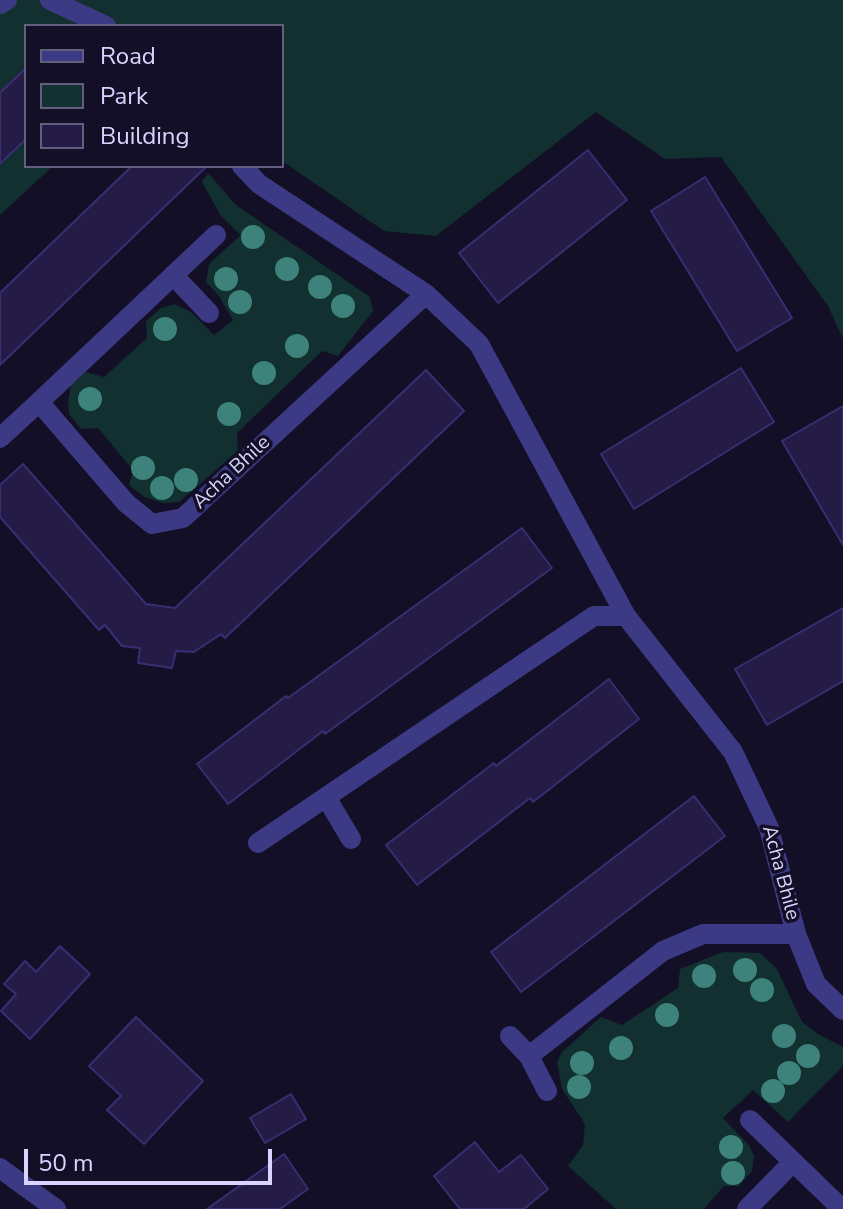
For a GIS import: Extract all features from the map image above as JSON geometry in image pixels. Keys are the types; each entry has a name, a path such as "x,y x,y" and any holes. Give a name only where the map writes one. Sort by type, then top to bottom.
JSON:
{"street":[{"path":"0,4 7,0"},
{"path":"50,0 102,24"},
{"name":"Acha Bhile","path":"244,168 259,184 426,294 479,344 626,616 733,752 769,828 796,934 816,984 843,1010"},
{"path":"0,438 216,235"},
{"path":"173,275 209,313"},
{"name":"Acha Bhile","path":"39,402 126,503 152,524 183,518 426,294"},
{"path":"258,843 594,616 626,616"},
{"path":"326,797 351,839"},
{"name":"Acha Bhile","path":"529,1056 663,951 703,934 796,934"},
{"path":"510,1036 529,1056 547,1091"},
{"path":"750,1120 842,1209"},
{"path":"747,1209 792,1163"},
{"path":"0,1168 56,1209"}],"green space":[{"path":"0,0 843,0 843,339 828,306 721,157 665,159 596,112 436,236 384,231 284,162 284,24 24,24 24,168 51,168 0,215"},
{"path":"208,173 236,205 370,297 373,311 338,356 322,351 237,433 238,451 179,502 163,503 144,497 129,485 133,470 98,428 81,429 69,414 68,402 71,385 86,372 104,377 147,338 146,321 161,308 174,304 191,312 214,335 233,320 219,296 206,282 209,264 241,235 221,216 202,182"},
{"path":"723,952 760,953 777,969 802,1022 843,1047 843,1066 788,1122 753,1090 723,1118 749,1145 754,1156 752,1171 739,1186 724,1186 704,1209 616,1209 568,1166 583,1145 585,1124 562,1089 557,1062 562,1052 601,1017 622,1025 678,988 680,969"}],"building":[{"path":"24,70 24,141 0,164 0,93"},
{"path":"588,150 627,200 498,303 459,253"},
{"path":"130,168 205,168 0,365 0,293"},
{"path":"705,177 792,318 737,351 651,211"},
{"path":"741,368 774,422 634,509 601,454"},
{"path":"426,370 464,411 225,638 221,634 194,652 176,651 172,668 138,663 140,648 122,646 105,625 99,630 0,517 0,485 23,464 146,604 175,608"},
{"path":"843,406 843,545 782,441"},
{"path":"522,528 552,568 325,734 323,731 228,804 197,764 286,696 288,698"},
{"path":"843,608 843,681 767,725 735,669"},
{"path":"609,679 639,719 533,802 530,798 417,885 386,845"},
{"path":"694,796 725,836 521,992 491,952"},
{"path":"60,946 90,974 30,1039 1,1011 16,994 4,984 25,961 36,972"},
{"path":"136,1017 203,1081 144,1144 107,1110 121,1096 89,1066"},
{"path":"291,1094 306,1119 265,1143 250,1118"},
{"path":"475,1142 499,1172 521,1155 548,1189 524,1209 460,1209 434,1176"},
{"path":"284,1154 308,1189 280,1209 207,1209"}]}
